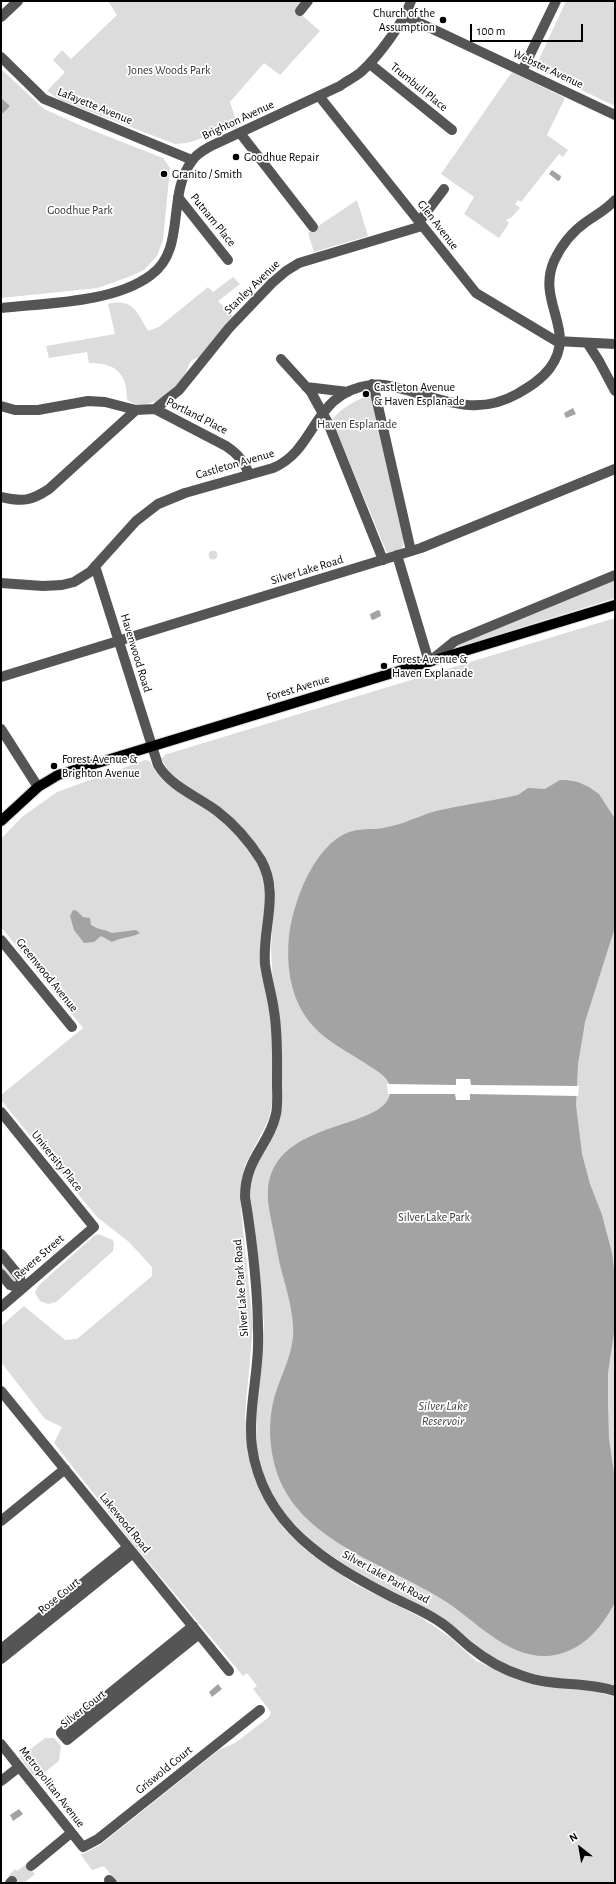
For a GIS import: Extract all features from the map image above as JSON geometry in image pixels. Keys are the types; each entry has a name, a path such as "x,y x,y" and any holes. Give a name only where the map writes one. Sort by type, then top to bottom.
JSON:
{"main road":[{"name":"Forest Avenue","path":"1,821 38,786 58,775 615,605"}],"street":[{"path":"1,17 18,1"},
{"path":"300,11 308,1"},
{"name":"Brighton Avenue","path":"1,308 95,298 126,288 151,276 170,252 181,182 192,160 211,146 340,86 360,73 370,64 405,16 411,1"},
{"path":"522,71 556,1"},
{"name":"Webster Avenue","path":"405,16 615,115"},
{"name":"Lafayette Avenue","path":"1,57 44,99 192,160"},
{"name":"Trumbull Place","path":"370,64 452,130"},
{"name":"Glen Avenue","path":"319,96 476,293 553,340 561,343"},
{"path":"240,133 313,227"},
{"path":"420,224 444,189"},
{"name":"Putnam Place","path":"178,197 228,260"},
{"path":"615,200 573,234 560,250 551,269 549,293 561,343 615,344"},
{"name":"Stanley Avenue","path":"155,409 178,390 229,328 286,271 299,263 420,224"},
{"name":"Castleton Avenue","path":"1,583 29,586 62,585 80,579 95,566 136,520 158,504 180,494 274,468 287,460 302,444 322,412 334,400 348,392 372,384 385,384 459,405 489,405 514,396 542,377 555,360 561,343"},
{"path":"588,344 600,361 615,390"},
{"path":"281,359 315,398 383,560"},
{"path":"372,384 411,551"},
{"path":"306,387 348,392"},
{"name":"Portland Place","path":"1,406 15,410 38,410 88,401 105,402 136,410 155,409 226,446 236,453 249,475"},
{"path":"1,497 22,501 40,495 49,489 136,410"},
{"name":"Silver Lake Road","path":"1,677 411,551 615,469"},
{"path":"397,555 429,662 455,641 615,575"},
{"name":"Havenwood Road","path":"95,566 151,747"},
{"path":"1,729 38,786"},
{"name":"Silver Lake Park Road","path":"151,747 158,764 169,779 216,810 241,833 260,860 270,884 271,902 265,962 277,1035 276,1114 271,1128 249,1168 245,1182 245,1198 258,1321 257,1358 252,1411 252,1441 256,1465 269,1499 279,1515 317,1553 354,1577 440,1621 487,1659 523,1676 543,1682 594,1686 615,1691"},
{"name":"Greenwood Avenue","path":"1,940 72,1027"},
{"name":"University Place","path":"1,1112 94,1227"},
{"name":"Revere Street","path":"1,1308 94,1227"},
{"path":"1,1254 20,1277 22,1290"},
{"path":"1,1274 10,1285 22,1290"},
{"name":"Lakewood Road","path":"2,1395 229,1671"},
{"path":"1,1521 64,1469"},
{"name":"Rose Court","path":"1,1649 130,1550"},
{"name":"Rose Court","path":"1,1659 130,1550"},
{"name":"Silver Court","path":"196,1630 67,1740 61,1733 196,1630"},
{"name":"Griswold Court","path":"83,1847 98,1839 260,1710"},
{"name":"Metropolitan Avenue","path":"1,1744 83,1847"},
{"path":"1,1782 19,1767"},
{"path":"31,1866 71,1833"}],"green space":[{"name":"Jones Woods Park","path":"108,1 303,1 298,12 320,31 280,75 264,63 230,102 238,127 187,143 175,144 60,100 47,91 65,72 53,60 62,50 71,59 117,15"},
{"path":"566,1 615,1 615,106 535,68"},
{"name":"Goodhue Park","path":"1,69 44,109 84,127 163,158 170,168 163,240 157,256 144,270 98,288 1,298"},
{"path":"512,72 565,98 547,135 568,150 563,157 559,154 521,202 518,200 515,204 520,208 512,217 506,220 509,223 499,238 464,214 474,197 441,174"},
{"path":"357,200 368,236 314,252 308,233"},
{"path":"233,277 240,284 218,301 233,316 200,357 192,360 179,384 159,400 144,405 137,405 127,400 125,383 118,371 106,365 89,363 87,352 49,358 46,346 115,334 108,304 123,303 129,305 137,313 148,331 159,327 208,287 213,292"},
{"name":"Haven Esplanade","path":"367,396 373,398 404,541 402,549 387,553 332,420 339,412"},
{"path":"213,550 218,555 213,560 208,555"},
{"path":"615,580 615,598 458,647 457,645"},
{"name":"Silver Lake Reservoir","path":"615,618 615,1687 554,1679 527,1673 500,1661 486,1653 440,1616 363,1577 315,1544 285,1515 274,1499 265,1480 257,1448 256,1416 264,1323 259,1266 250,1207 250,1185 251,1176 274,1133 273,986 271,948 275,887 267,862 171,775 161,758 164,757 164,755"},
{"path":"145,760 150,761 154,769 170,786 216,816 242,840 249,849 261,871 265,887 268,1003 273,1034 272,1102 269,1119 245,1165 241,1186 241,1210 253,1326 245,1415 251,1468 259,1490 271,1511 286,1531 306,1550 353,1583 422,1618 451,1638 476,1661 529,1683 598,1692 615,1697 615,1883 118,1883 104,1866 92,1870 81,1855 100,1845 219,1750 235,1743 269,1717 271,1712 253,1689 257,1686 247,1673 243,1676 134,1545 54,1443 62,1427 45,1419 1,1362 1,1326 24,1306 65,1340 77,1339 152,1276 152,1267 129,1242 97,1217 1,1100 1,1095 83,1028 1,927 1,839 22,817 57,792"},
{"path":"98,1234 113,1240 113,1251 56,1302 48,1304 40,1301 35,1293 38,1286"},
{"path":"1,1259 16,1279 14,1281 11,1281 1,1268"},
{"path":"45,1738 54,1738 61,1746 59,1761 36,1779 20,1757"},
{"path":"26,1864 35,1874 24,1883 14,1883 8,1876 15,1869 17,1871"}],"water":[{"path":"1,98 10,106 1,115"},
{"path":"552,170 561,176 560,180 558,181 549,174"},
{"path":"573,408 576,414 566,418 564,413"},
{"path":"378,610 380,611 381,616 373,620 371,619 370,614"},
{"name":"Silver Lake Reservoir","path":"560,780 578,782 599,794 615,819 615,927 585,1022 578,1064 576,1105 582,1154 590,1184 602,1215 612,1253 615,1277 615,1326 608,1373 608,1404 609,1439 615,1480 615,1602 596,1631 580,1645 559,1654 548,1656 532,1655 518,1651 504,1644 440,1598 420,1586 353,1552 332,1539 313,1524 296,1507 283,1487 278,1476 272,1453 270,1428 276,1392 292,1343 293,1326 290,1303 280,1265 270,1216 268,1190 274,1167 288,1150 307,1138 370,1114 384,1105 390,1093 389,1083 382,1075 332,1042 314,1027 306,1017 295,996 288,961 291,922 307,876 325,849 337,839 349,832 386,827 403,823 436,811 518,795 528,788 545,789"},
{"path":"73,910 77,911 83,917 90,918 91,925 96,928 112,933 136,930 140,933 112,942 101,936 94,942 84,943 74,930 70,916"},
{"path":"218,1684 222,1689 212,1697 209,1692"},
{"path":"19,1809 23,1814 13,1821 10,1815"}],"pier":[{"path":"456,1079 470,1079 471,1085 579,1086 578,1096 470,1094 470,1100 456,1100 455,1094 388,1094 387,1084 456,1085"}],"place":[{"name":"Church of the Assumption","path":"443,20"},
{"name":"Goodhue Repair","path":"236,157"},
{"name":"Granito / Smith","path":"164,174"},
{"name":"Castleton Avenue & Haven Esplanade","path":"366,394"},
{"name":"Forest Avenue & Haven Explanade","path":"384,666"},
{"name":"Forest Avenue & Brighton Avenue","path":"54,766"}],"park label":[{"name":"Silver Lake Park","path":"434,1217"}]}
